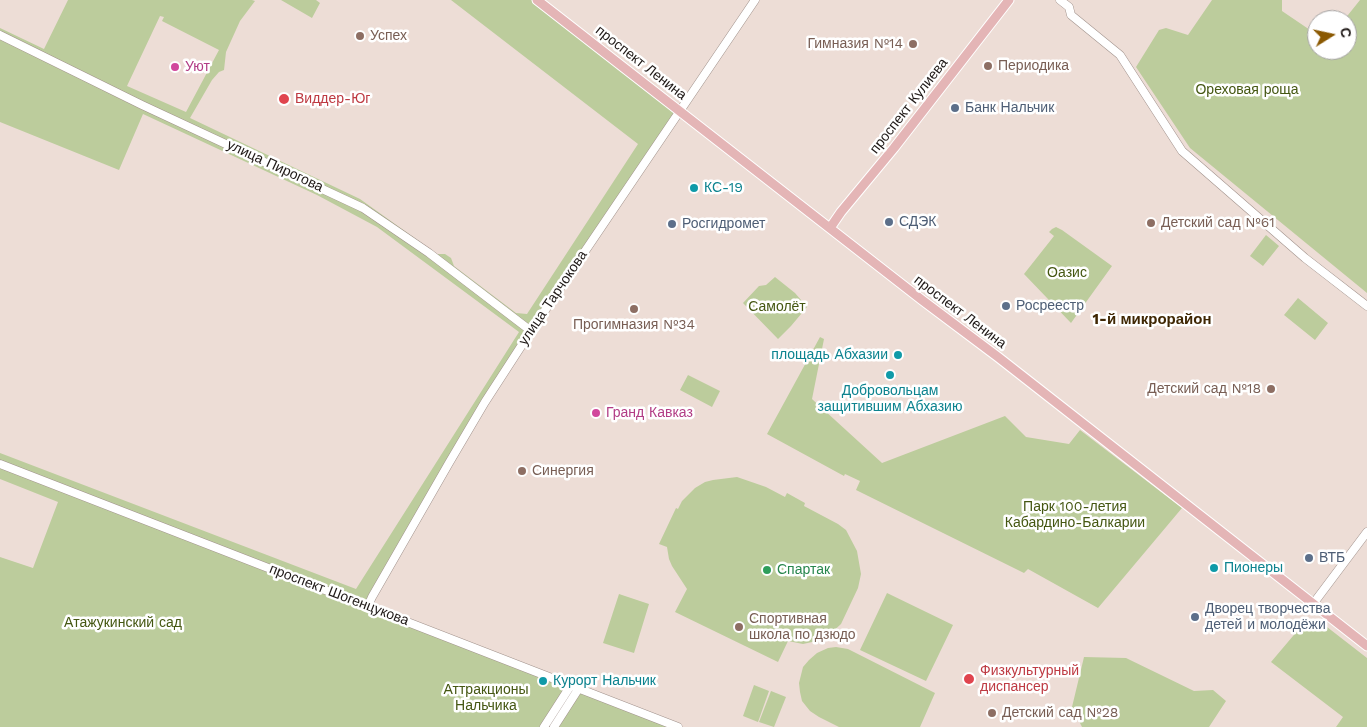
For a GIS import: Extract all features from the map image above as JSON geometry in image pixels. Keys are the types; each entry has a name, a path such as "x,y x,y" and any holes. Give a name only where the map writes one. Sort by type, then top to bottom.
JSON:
{"main road":[{"name":"проспект Ленина","path":"537,0 1367,646"},
{"name":"проспект Кулиева","path":"830,228 1009,0"}],"street":[{"name":"улица Тарчокова","path":"368,606 372,596 485,402 755,0"},
{"path":"1060,0 1069,7 1071,15 1120,55 1182,151 1305,258 1367,306"},
{"name":"улица Пирогова","path":"0,35 363,208 429,254 531,331"},
{"name":"проспект Шогенцукова","path":"0,464 678,727"},
{"path":"1313,604 1367,532"},
{"path":"544,727 575,686"},
{"path":"554,727 575,686"}],"green space":[{"path":"68,0 255,1 240,21 226,52 224,70 219,72 212,80 190,118 360,199 437,254 445,254 451,258 454,266 516,313 527,314 638,144 451,0 537,0 680,111 531,331 368,606 678,727 0,727 0,557 33,568 58,502 0,479 0,453 356,589 519,332 377,227 317,195 143,114 119,170 0,122 0,28 44,49","holes":["160,16 164,17 162,21 219,50 186,112 127,86"]},
{"path":"281,0 316,0 320,3 312,18"},
{"name":"Ореховая роща","path":"1212,0 1282,0 1282,11 1307,28 1307,60 1357,60 1357,10 1352,10 1360,0 1367,0 1367,293 1190,148 1136,67 1159,30 1166,28 1188,35"},
{"name":"Оазис","path":"1056,227 1112,266 1071,323 1024,274 1054,236 1049,232"},
{"path":"1266,235 1279,246 1263,266 1250,256"},
{"name":"Самолёт","path":"775,277 795,293 807,307 778,339 743,303 759,286 766,285"},
{"path":"1298,298 1328,323 1315,340 1284,315"},
{"name":"Парк 100-летия Кабардино-Балкарии","path":"820,337 824,339 812,399 882,463 1005,416 1026,437 1069,444 1080,430 1182,508 1098,608 1028,569 1024,573 856,490 860,481 845,474 844,476 767,434"},
{"path":"688,375 720,391 712,407 680,390"},
{"name":"Спартак","path":"737,477 766,487 785,497 787,493 805,503 804,506 846,530 857,551 861,574 858,588 841,624 821,640 803,644 788,641 778,662 675,612 687,589 672,566 667,547 659,544 676,508 678,509 682,501 695,488 705,482"},
{"path":"887,593 953,625 926,681 860,650"},
{"path":"619,594 649,604 634,653 603,643"},
{"path":"1318,620 1367,658 1367,727 1336,727 1343,717 1271,662 1304,623"},
{"path":"836,647 848,649 935,693 920,727 839,727 810,711 802,701 800,692 799,683 803,667 817,653"},
{"path":"1084,657 1126,658 1194,691 1213,690 1226,701 1209,727 1082,727 1072,707"},
{"path":"754,685 769,691 758,722 743,716"},
{"path":"771,691 786,697 774,727 759,722"}],"place":[{"name":"Успех","path":"360,36"},
{"name":"Гимназия №14","path":"913,44"},
{"name":"Периодика","path":"988,66"},
{"name":"Уют","path":"175,67"},
{"name":"Виддер-Юг","path":"284,99"},
{"name":"Банк Нальчик","path":"955,108"},
{"name":"КС-19","path":"694,188"},
{"name":"СДЭК","path":"889,222"},
{"name":"Детский сад №61","path":"1151,223"},
{"name":"Росгидромет","path":"672,224"},
{"name":"Росреестр","path":"1006,306"},
{"name":"Прогимназия №34","path":"634,309"},
{"name":"площадь Абхазии","path":"898,355"},
{"name":"Добровольцам защитившим Абхазию","path":"890,375"},
{"name":"Детский сад №18","path":"1271,389"},
{"name":"Гранд Кавказ","path":"596,413"},
{"name":"Синергия","path":"522,471"},
{"name":"ВТБ","path":"1309,558"},
{"name":"Пионеры","path":"1214,568"},
{"name":"Спартак","path":"767,570"},
{"name":"Дворец творчества детей и молодёжи","path":"1195,617"},
{"name":"Спортивная школа по дзюдо","path":"739,627"},
{"name":"Физкультурный диспансер","path":"969,679"},
{"name":"Курорт Нальчик","path":"543,681"},
{"name":"Детский сад №28","path":"992,713"}],"district":[{"name":"1-й микрорайон","path":"1152,320"}],"park label":[{"name":"Атажукинский сад","path":"123,623"},
{"name":"Аттракционы Нальчика","path":"486,698"}]}
